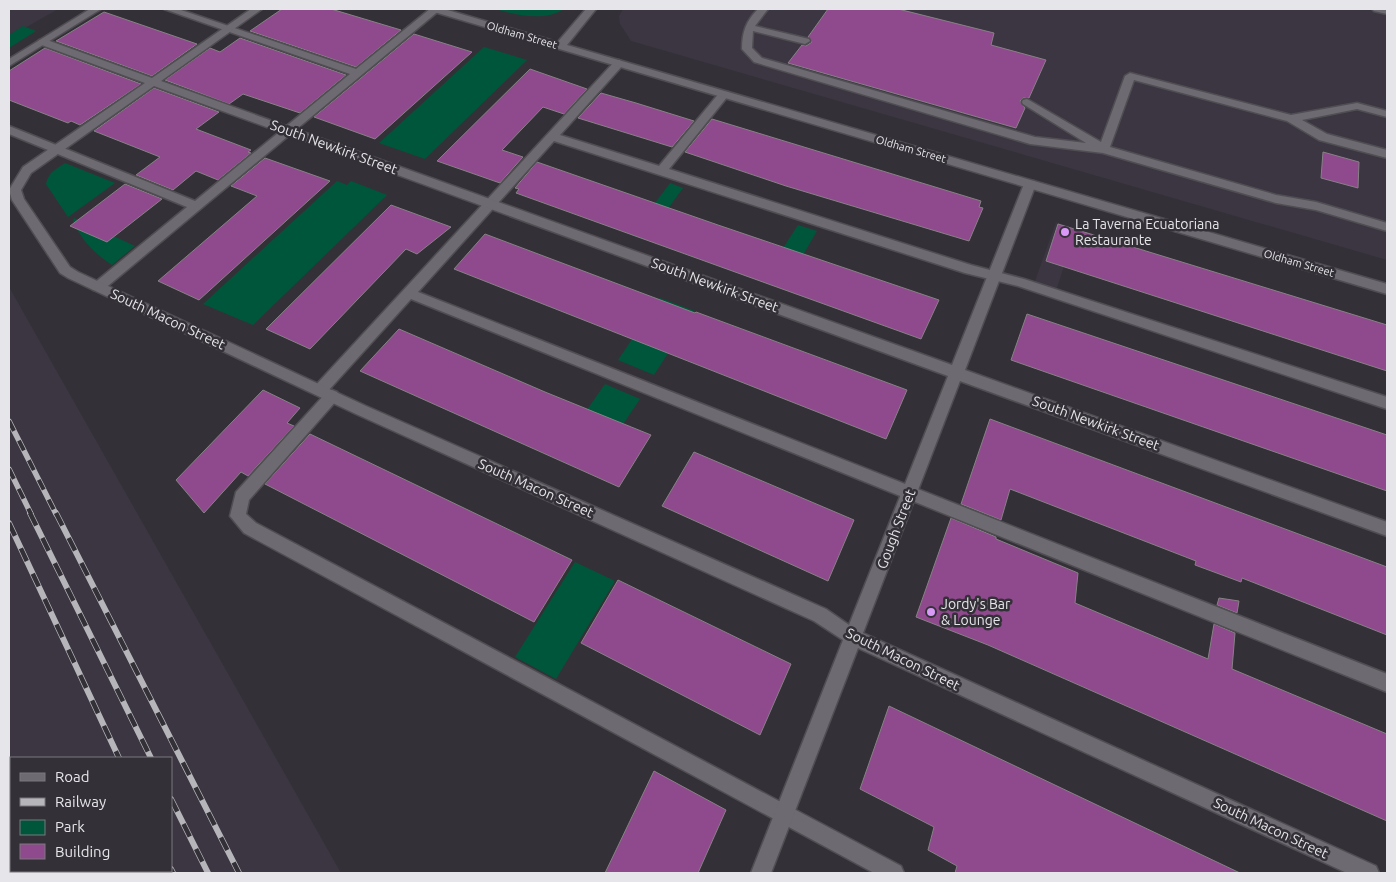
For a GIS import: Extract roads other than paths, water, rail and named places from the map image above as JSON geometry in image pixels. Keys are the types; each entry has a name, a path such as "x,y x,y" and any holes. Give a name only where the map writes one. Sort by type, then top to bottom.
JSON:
{"street":[{"path":"9,63 96,9"},
{"path":"169,9 358,73"},
{"name":"South Macon Street","path":"257,9 27,170 15,190 18,200 65,270 73,276 326,393 820,615 853,637 1369,873"},
{"path":"98,287 435,9"},
{"name":"Oldham Street","path":"435,9 1387,289"},
{"path":"560,46 591,9"},
{"path":"763,9 752,19 746,34 747,49 758,60 1034,141 1104,149 1276,199 1316,206 1387,227"},
{"path":"1377,9 1387,11"},
{"path":"749,27 805,41"},
{"name":"South Newkirk Street","path":"43,42 1387,529"},
{"path":"619,63 408,293 242,497 238,516 250,528 894,873"},
{"path":"1104,149 1130,76 1291,119 1324,137 1387,154"},
{"path":"661,171 724,94"},
{"path":"1028,102 1104,149"},
{"path":"1291,119 1357,106 1387,114"},
{"path":"9,130 196,206"},
{"path":"552,136 970,270 995,275 1387,403"},
{"name":"Gough Street","path":"760,873 1030,184"},
{"path":"408,293 1387,683"}],"railway":[{"path":"9,421 56,514"},
{"path":"9,469 31,514"},
{"path":"30,513 151,757"},
{"path":"56,513 239,873"},
{"path":"9,523 119,757"},
{"path":"172,801 208,873"}],"place":[{"name":"La Taverna Ecuatoriana Restaurante","path":"1065,232"},
{"name":"Jordy's Bar & Lounge","path":"931,612"}]}
